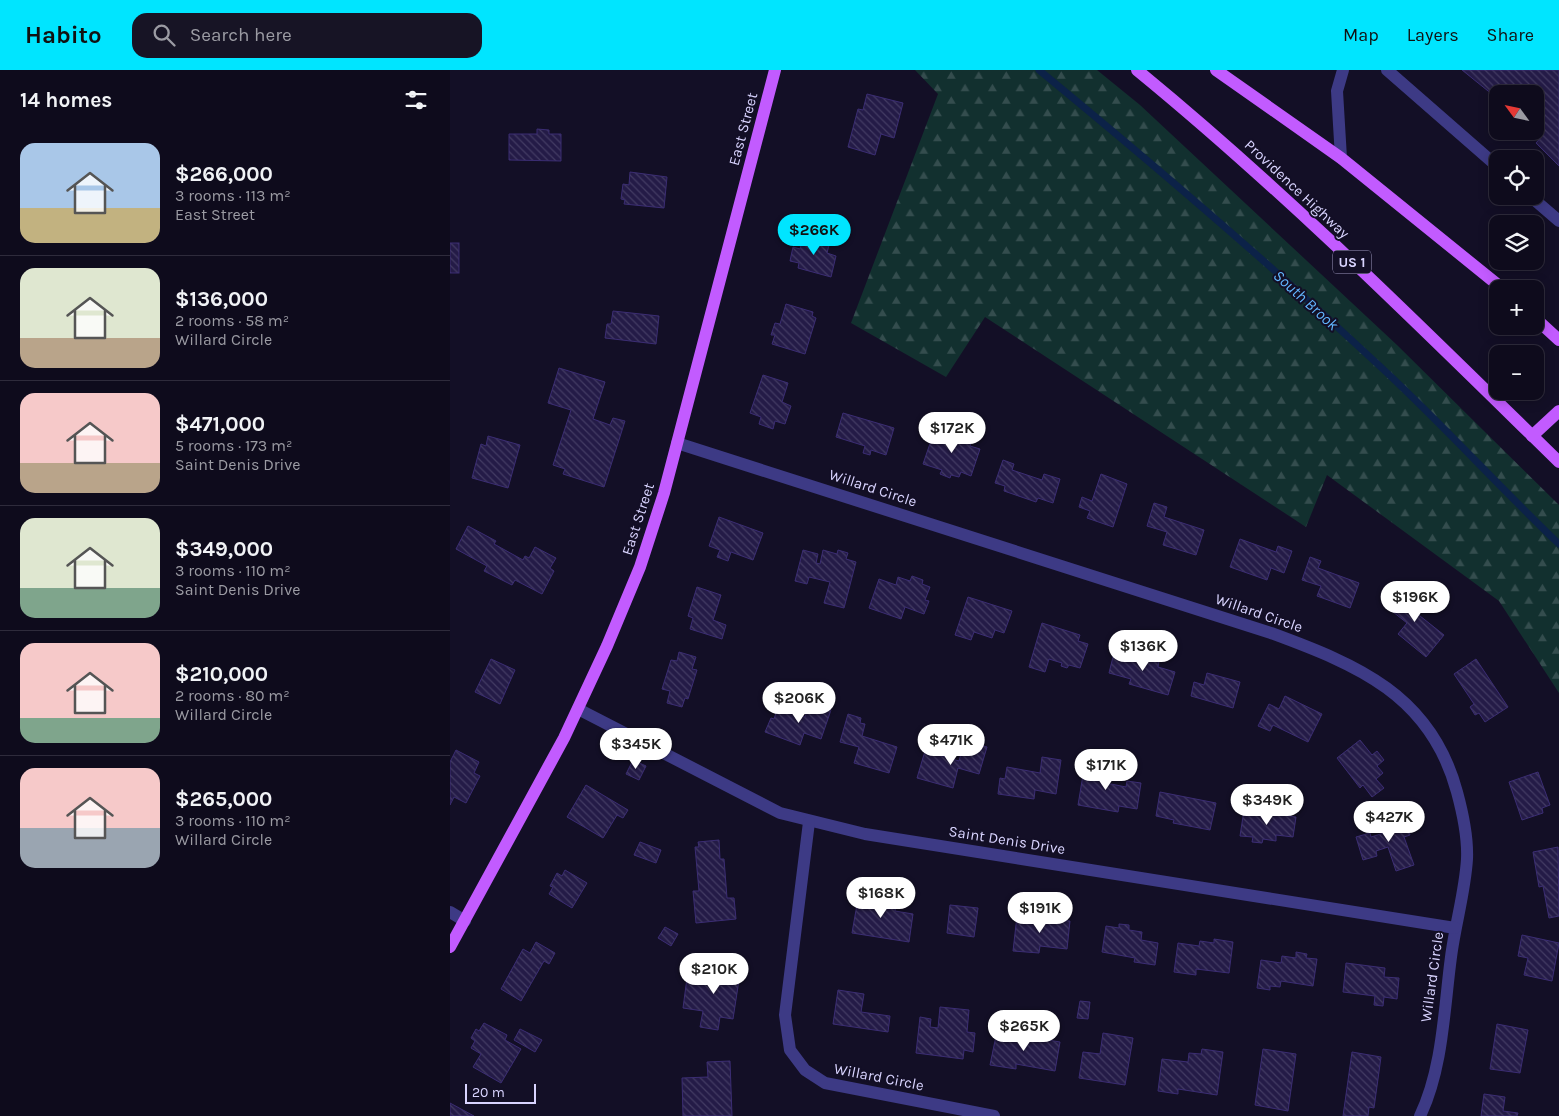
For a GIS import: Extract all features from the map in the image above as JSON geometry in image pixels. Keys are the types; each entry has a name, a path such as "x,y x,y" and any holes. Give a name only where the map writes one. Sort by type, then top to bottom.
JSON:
{"main road":[{"name":"East Street","path":"450,947 533,797 578,709 640,567 664,493 775,70"},
{"name":"Providence Highway","path":"1137,70 1205,126 1276,191 1559,462"},
{"path":"1216,70 1341,158 1491,280"},
{"path":"1544,326 1559,340"},
{"path":"1532,436 1559,411"}],"street":[{"path":"1341,158 1337,91 1343,70"},
{"path":"1387,70 1489,159"},
{"path":"1540,205 1559,222"},
{"name":"Willard Circle","path":"677,443 1271,633 1344,662 1386,686 1427,725 1453,777 1465,820 1467,859 1434,1075 1420,1116"},
{"name":"Saint Denis Drive","path":"578,709 780,813 809,822 865,834 1455,928"},
{"name":"Willard Circle","path":"809,822 785,1015 790,1050 805,1070 825,1083 994,1116"},
{"path":"450,912 465,921"}],"green space":[{"path":"915,70 1097,70 1140,105 1397,345 1559,505 1559,693 1499,601 1327,475 1306,527 985,317 946,377 851,323 938,94"}],"building":[{"path":"1462,70 1559,70 1559,166 1536,143 1539,140 1544,140 1544,85 1489,85 1489,92"},
{"path":"867,94 903,103 894,138 881,134 875,155 848,147 858,109 863,110"},
{"path":"537,129 549,130 549,134 561,134 561,161 509,160 509,134 537,134"},
{"path":"630,172 667,177 664,208 624,204 625,200 621,199 623,184 629,185"},
{"path":"804,235 830,241 827,253 836,256 831,277 798,268 799,263 790,261 793,247 800,249"},
{"path":"450,243 459,243 459,273 450,273"},
{"path":"786,304 813,312 812,316 816,318 805,354 772,344 775,335 771,335 775,323 780,324"},
{"path":"613,311 659,316 656,344 605,338 607,324 611,324"},
{"path":"559,368 605,382 593,419 610,425 613,418 625,421 604,487 563,474 565,469 553,465 571,410 548,403"},
{"path":"763,375 788,383 782,402 791,406 785,424 775,421 773,429 759,424 761,417 750,413"},
{"path":"843,413 894,428 886,455 871,450 870,455 863,453 865,446 836,437"},
{"path":"946,430 972,439 970,446 980,449 971,476 961,472 959,477 951,475 950,478 940,474 942,470 923,464 934,432 945,435"},
{"path":"488,436 520,445 508,488 472,478 481,444 486,446"},
{"path":"1003,460 1014,464 1012,470 1042,480 1044,474 1060,479 1053,503 1038,498 1036,502 1004,491 1005,486 995,483"},
{"path":"1101,474 1127,484 1113,527 1087,518 1090,511 1079,507 1082,497 1092,501"},
{"path":"1154,503 1167,507 1164,517 1204,530 1196,555 1163,545 1167,532 1147,526"},
{"path":"719,517 763,533 753,560 731,552 728,561 717,557 720,550 709,546"},
{"path":"468,526 496,541 494,544 523,560 525,556 529,558 535,547 556,558 550,568 554,571 542,594 515,580 512,585 484,571 487,566 456,549"},
{"path":"1240,539 1276,552 1278,546 1292,551 1284,573 1271,568 1267,580 1230,567"},
{"path":"803,550 818,554 816,563 820,564 823,550 837,554 838,550 848,553 846,559 856,562 844,608 824,603 830,582 809,577 807,584 795,581"},
{"path":"1310,557 1321,561 1318,568 1359,583 1350,608 1317,596 1321,586 1302,580"},
{"path":"912,576 923,580 922,584 930,587 925,600 929,601 924,614 905,607 901,619 869,608 879,579 896,585 898,577 910,581"},
{"path":"697,587 721,595 713,620 726,625 722,639 690,629 693,618 688,616"},
{"path":"1405,587 1423,602 1415,612 1444,635 1426,657 1398,634 1407,623 1388,608"},
{"path":"968,597 1012,611 1004,633 995,630 992,638 974,632 971,640 955,635"},
{"path":"1042,623 1080,635 1078,641 1088,644 1080,668 1069,665 1067,668 1061,666 1062,663 1049,659 1045,672 1029,667"},
{"path":"1140,651 1151,654 1150,659 1159,661 1158,667 1175,672 1168,695 1129,684 1131,679 1109,673 1114,653 1129,658 1130,653 1139,656"},
{"path":"679,652 696,657 692,669 697,670 688,699 685,698 682,707 667,703 670,691 662,689 671,660 677,661"},
{"path":"491,659 515,670 500,704 475,692"},
{"path":"1476,659 1508,707 1485,722 1479,713 1475,715 1470,707 1474,704 1454,674"},
{"path":"1207,673 1240,682 1233,708 1191,696 1194,682 1204,685"},
{"path":"1285,696 1322,714 1308,742 1273,725 1270,731 1258,726 1269,704 1279,709"},
{"path":"818,705 831,710 821,739 804,733 800,745 765,732 771,718 774,719 778,707 805,717 808,706 816,709"},
{"path":"848,714 861,718 860,723 865,724 862,736 897,747 889,773 854,763 859,747 840,742"},
{"path":"1360,740 1372,755 1377,751 1384,760 1377,766 1383,773 1376,779 1384,788 1372,797 1363,785 1360,788 1337,758"},
{"path":"974,743 987,747 979,774 958,768 953,788 917,778 925,751 959,761 962,750 971,753"},
{"path":"456,750 479,762 474,773 480,776 466,803 454,797 450,805 450,762"},
{"path":"1042,757 1061,760 1056,794 1035,790 1034,799 998,794 1000,778 1005,779 1007,767 1040,773"},
{"path":"633,760 646,766 639,780 626,774"},
{"path":"1085,763 1109,767 1106,783 1126,787 1127,781 1141,783 1137,809 1119,806 1118,812 1078,805"},
{"path":"1538,772 1550,805 1542,808 1543,813 1522,820 1509,782"},
{"path":"586,785 628,810 623,818 617,815 603,838 567,817"},
{"path":"1160,792 1216,803 1210,830 1173,823 1174,820 1156,816"},
{"path":"1244,810 1296,817 1293,837 1276,835 1276,841 1263,839 1262,843 1252,842 1253,837 1240,836"},
{"path":"1404,814 1410,835 1404,837 1414,865 1396,871 1388,847 1376,851 1377,856 1363,860 1356,837 1370,833 1371,837 1387,832 1383,821"},
{"path":"719,840 720,859 724,859 727,898 734,898 736,919 696,923 693,891 699,891 695,847 699,847 698,842"},
{"path":"640,842 661,850 656,863 634,855"},
{"path":"1558,847 1559,916 1549,918 1543,886 1539,887 1533,852"},
{"path":"565,870 587,883 572,908 549,894 553,887 550,886 557,873 562,876"},
{"path":"859,893 897,898 895,911 913,914 909,942 852,933"},
{"path":"950,905 978,908 974,937 947,933"},
{"path":"1017,916 1070,921 1067,949 1040,946 1039,953 1013,951"},
{"path":"1119,924 1129,925 1129,930 1142,932 1141,940 1158,943 1155,965 1134,962 1135,958 1102,952 1106,926 1119,928"},
{"path":"665,927 678,934 671,946 658,938"},
{"path":"1522,935 1559,943 1552,981 1524,975 1528,958 1518,956"},
{"path":"1214,939 1233,942 1229,973 1196,969 1196,975 1174,972 1178,943 1199,946 1200,941 1214,943"},
{"path":"536,942 555,953 549,964 544,961 521,1001 501,989 523,949 530,953"},
{"path":"1296,952 1307,954 1306,958 1317,959 1313,986 1281,981 1280,987 1270,986 1270,990 1257,988 1261,960 1281,963 1282,956 1296,958"},
{"path":"714,963 741,967 733,1019 720,1017 718,1030 700,1027 703,1011 683,1008 687,978 711,982"},
{"path":"1346,963 1385,968 1384,977 1399,978 1397,999 1384,997 1383,1006 1374,1005 1375,996 1343,992"},
{"path":"838,990 864,994 861,1012 890,1016 888,1032 833,1024"},
{"path":"1080,1001 1090,1002 1088,1019 1077,1018"},
{"path":"940,1007 969,1010 967,1032 975,1033 973,1052 964,1050 963,1059 916,1053 920,1017 931,1019 930,1027 938,1028"},
{"path":"484,1023 507,1035 505,1040 521,1049 501,1083 473,1067 481,1054 471,1048 475,1041 471,1038 476,1029 479,1031"},
{"path":"1497,1024 1528,1030 1520,1073 1490,1069"},
{"path":"520,1029 542,1040 535,1052 514,1040"},
{"path":"997,1031 1060,1042 1055,1071 1016,1064 1016,1069 990,1065"},
{"path":"1103,1033 1133,1038 1125,1085 1079,1078 1083,1052 1100,1054"},
{"path":"1202,1049 1223,1052 1217,1095 1178,1089 1178,1094 1158,1091 1162,1059 1188,1062 1189,1053 1201,1054"},
{"path":"1263,1049 1296,1054 1288,1111 1255,1105"},
{"path":"1352,1052 1381,1057 1374,1108 1369,1107 1368,1116 1343,1116"},
{"path":"730,1061 732,1116 683,1116 682,1078 708,1077 707,1062"},
{"path":"1484,1094 1505,1097 1503,1111 1518,1113 1517,1116 1481,1116"},
{"path":"450,1103 474,1116 450,1116"}],"waterway":[{"name":"South Brook","path":"1039,70 1207,211 1395,380 1559,544"}]}
